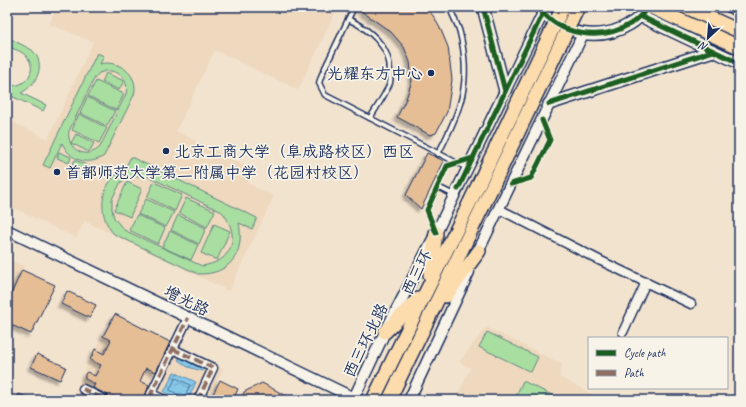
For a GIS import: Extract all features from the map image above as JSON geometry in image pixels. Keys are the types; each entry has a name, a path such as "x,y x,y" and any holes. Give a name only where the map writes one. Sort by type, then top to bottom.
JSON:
{"highway":[{"name":"西三环","path":"373,400 563,7"},
{"name":"西三环","path":"389,400 578,7"},
{"path":"650,7 739,47"},
{"path":"686,7 739,31"},
{"path":"385,332 427,288 436,233"},
{"path":"426,323 479,251"}],"main road":[{"path":"483,7 506,91"},
{"path":"541,10 562,28 583,34 600,35 617,31 631,24 650,7"},
{"path":"731,7 739,11"},
{"path":"640,16 682,30 713,51 739,63"},
{"path":"550,104 713,51"}],"street":[{"name":"西三环北路","path":"353,399 506,91 541,10"},
{"path":"409,400 583,34"},
{"path":"499,209 691,304"},
{"name":"增光路","path":"7,230 353,399"},
{"path":"623,332 646,282"},
{"path":"165,400 150,398 188,318"},
{"path":"173,349 213,368 198,400"},
{"path":"83,389 105,400"}],"lane":[{"path":"354,7 322,74 319,83 324,95 468,168"},
{"path":"438,154 461,104 465,81 465,59 460,31 450,7"},
{"path":"348,19 361,25 372,34 384,48 390,65 390,81 384,95 370,118"},
{"path":"682,30 739,51"},
{"path":"438,187 455,195"}],"shaded area":[{"name":"北京工商大学（阜成路校区）西区","path":"40,7 338,7 298,90 215,50 176,131 254,170 247,183 274,196 229,291 85,221 76,238 7,205 7,119 48,139 93,42 49,24 54,14"},
{"path":"7,258 24,266 7,303"},
{"path":"115,314 223,369 208,400 73,400 82,375"},
{"path":"486,327 562,364 559,377 603,400 455,400 471,368 459,362"}],"green space":[{"path":"7,37 32,50 39,62 38,74 35,80 32,85 21,93 46,105 43,111 7,94 7,85 19,85 24,82 31,73 31,67 30,61 24,54 7,46"},
{"path":"97,53 104,56 100,64 114,64 126,70 134,81 134,95 104,156 91,161 80,160 70,154 62,143 50,168 43,165","holes":["111,71 119,74 125,80 127,89 126,94 100,147 95,151 83,153 74,148 69,137 69,131 94,79 99,73"]},
{"path":"106,73 124,81 119,90 102,82"},
{"path":"96,81 124,94 116,110 88,96"},
{"path":"87,97 115,111 107,126 80,113"},
{"path":"79,114 107,128 99,143 72,130"},
{"path":"76,134 94,143 89,152 71,143"},
{"path":"59,152 71,157 69,163 57,158"},
{"path":"131,157 257,218 252,229 239,223 240,244 233,260 219,271 198,274 114,234 108,226 104,216 104,196 112,179 120,172 130,168 126,166","holes":["131,177 149,177 222,212 229,224 232,237 232,243 226,255 216,262 202,266 124,230 114,218 112,199 121,182"]},
{"path":"75,160 87,165 85,171 72,165"},
{"path":"127,182 142,189 130,217 114,210"},
{"path":"154,182 182,195 175,211 147,197"},
{"path":"186,198 215,211 207,227 179,213"},
{"path":"146,199 174,212 166,227 138,214"},
{"path":"137,215 165,228 158,244 129,230"},
{"path":"178,215 206,228 199,244 171,230"},
{"path":"214,224 230,231 217,260 201,253"},
{"path":"170,231 198,245 191,260 162,247"},
{"path":"487,332 538,357 531,372 479,347"},
{"path":"523,381 562,400 514,400"}],"water":[{"path":"180,357 196,366 204,368 202,371 188,367 178,360"},
{"path":"174,372 196,382 188,400 181,400 164,392"}],"building":[{"name":"光耀东方中心","path":"357,7 426,7 434,17 448,47 452,80 447,112 436,133 430,135 397,117 406,99 412,81 410,62 404,47 391,32"},
{"path":"427,153 444,161 421,209 406,195"},
{"path":"22,270 55,285 31,334 7,323 7,303"},
{"path":"67,291 96,305 90,318 61,304"},
{"path":"115,314 170,342 156,372 146,368 140,381 149,385 144,400 120,400 112,396 110,400 108,395 93,388 95,384 85,379 85,374 87,372 95,376 101,365 90,360 95,349 104,354 111,340 103,336"},
{"path":"37,354 66,367 60,380 31,367"},
{"path":"220,380 238,389 233,400 210,400"},
{"path":"262,383 294,400 243,400 244,392"},
{"path":"19,394 33,400 16,400"}],"marked path":[{"path":"165,400 151,394 188,318"},
{"path":"173,349 213,368 198,400"},
{"path":"83,389 105,400"}],"cycle path":[{"path":"483,7 505,91"},
{"path":"539,7 547,17 569,30 594,34 619,30 633,22 648,7"},
{"path":"458,189 543,13"},
{"path":"640,16 739,63"},
{"path":"549,104 713,51"},
{"path":"511,184 531,178 550,140 542,120"},
{"path":"436,233 427,210 447,166 473,158"}],"place":[{"name":"光耀东方中心","path":"431,73"},
{"name":"北京工商大学（阜成路校区）西区","path":"166,151"},
{"name":"首都师范大学第二附属中学（花园村校区）","path":"57,172"}]}
